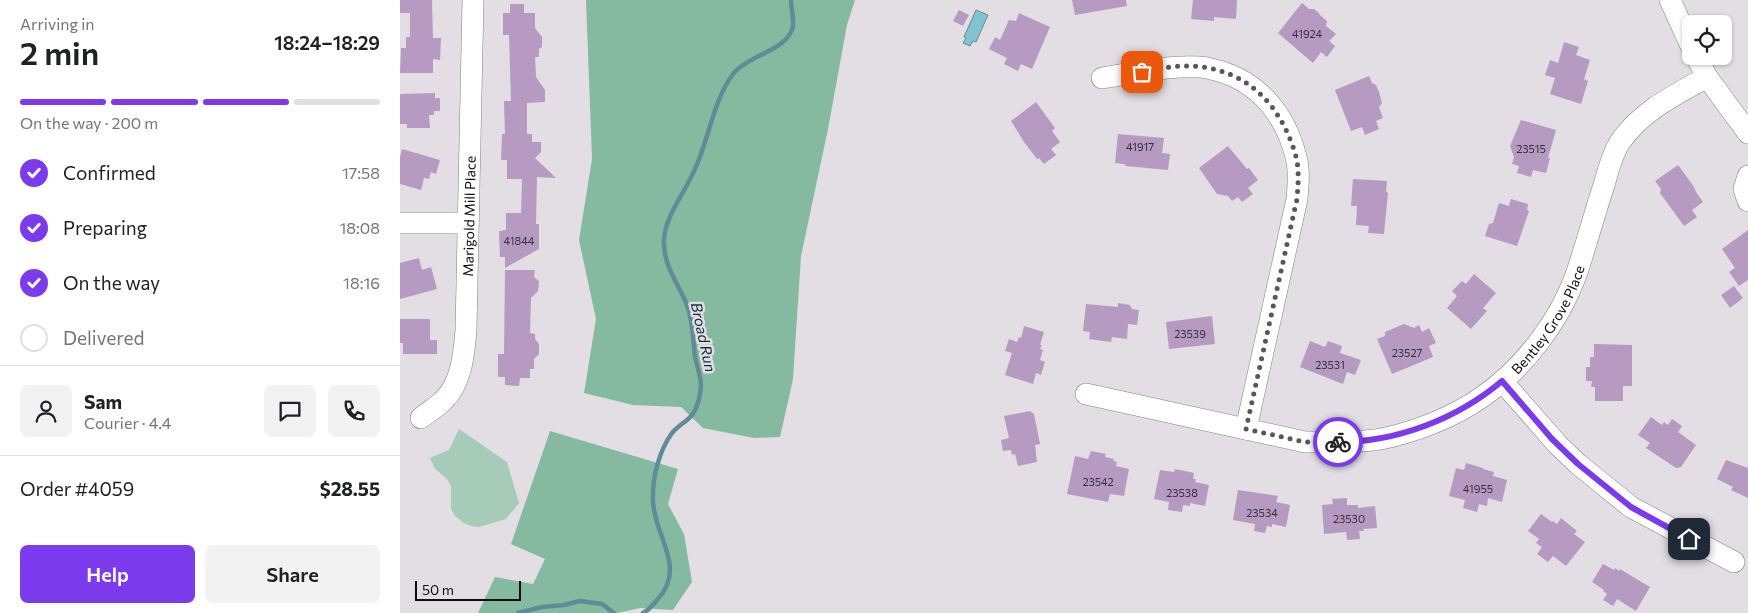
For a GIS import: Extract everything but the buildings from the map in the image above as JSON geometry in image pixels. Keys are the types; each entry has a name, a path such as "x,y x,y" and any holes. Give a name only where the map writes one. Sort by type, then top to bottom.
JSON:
{"street":[{"name":"Marigold Mill Place","path":"421,418 444,400 455,384 463,359 466,330 473,0"},
{"path":"1670,0 1682,26"},
{"path":"1700,65 1707,78 1748,133"},
{"path":"1102,78 1179,66 1203,67 1230,74 1255,88 1271,105 1291,141 1297,159 1297,199 1246,429"},
{"name":"Bentley Grove Place","path":"1086,394 1305,442 1380,439 1408,431 1455,413 1482,398 1502,381 1523,361 1556,317 1575,276 1607,174 1619,144 1638,120 1661,103 1707,78"},
{"path":"1748,176 1744,188 1748,201"},
{"path":"400,223 468,223"},
{"path":"1502,381 1552,439 1578,464 1631,507 1734,562"}],"green space":[{"path":"586,0 855,0 847,25 828,129 801,256 793,379 780,437 754,438 703,428 681,407 633,405 584,393 596,319 579,240 592,159"},
{"path":"459,429 507,462 519,503 506,519 479,527 471,526 455,516 451,509 451,486 447,479 435,469 430,458 449,450"},
{"path":"550,431 678,469 668,504 684,534 692,582 673,610 640,608 617,613 478,613 495,577 533,584 545,559 511,544"}],"water":[{"path":"976,10 988,15 976,42 973,41 970,46 963,43 966,38 964,37"}],"waterway":[{"name":"Broad Run","path":"643,613 652,606 666,588 670,576 670,564 658,527 653,501 657,465 667,440 690,417 695,409 699,400 701,386 695,357 690,314 666,259 664,250 665,232 671,213 700,157 716,108 726,85 740,67 776,47 790,34 793,26 791,0"},
{"name":"Broad Run","path":"518,613 580,601 602,604 614,613"}],"way so far":[{"path":"1142,72 1179,66 1203,67 1230,74 1255,88 1271,105 1282,122 1297,159 1297,199 1246,429 1305,442 1338,442"}],"route":[{"path":"1338,442 1380,439 1431,423 1455,413 1482,398 1502,381 1552,439 1578,464 1631,507 1689,539"}]}
